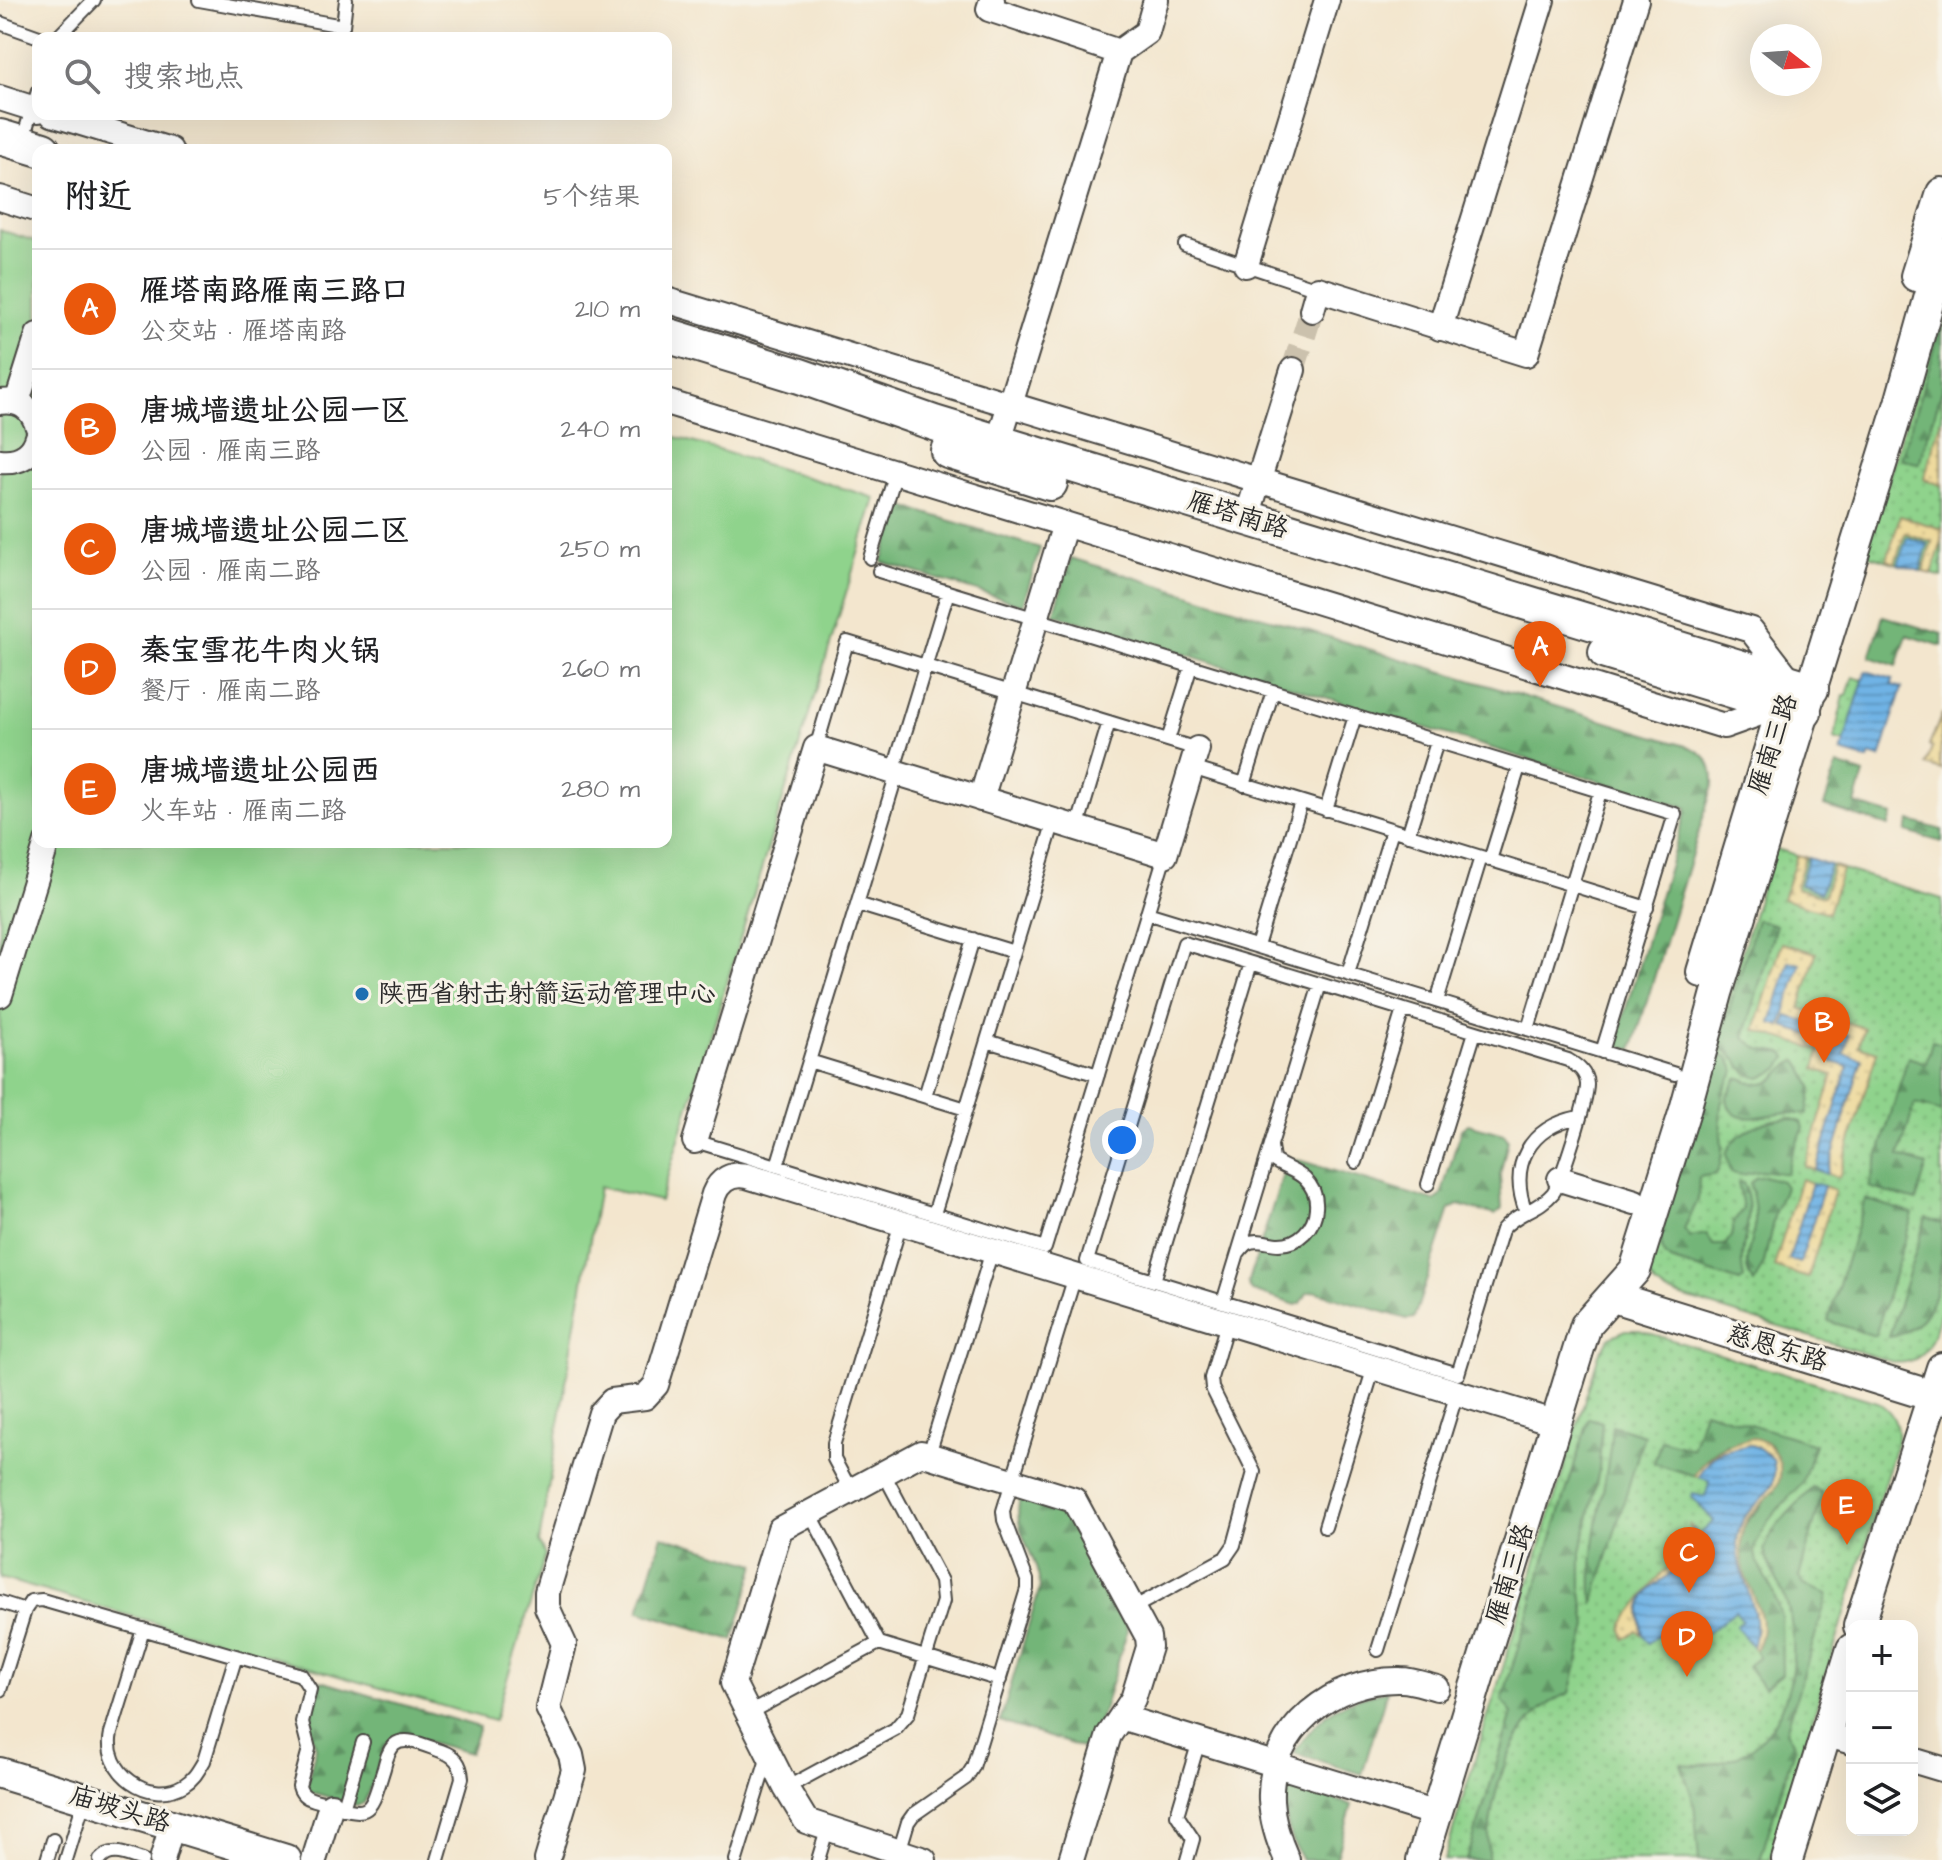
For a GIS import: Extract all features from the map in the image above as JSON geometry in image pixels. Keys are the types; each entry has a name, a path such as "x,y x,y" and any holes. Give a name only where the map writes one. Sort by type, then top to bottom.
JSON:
{"main road":[{"name":"雁塔南路","path":"672,337 800,376 994,454 1247,517 1798,697"},
{"name":"雁塔南路","path":"672,360 1798,697"}],"street":[{"path":"992,0 989,9 1119,52"},
{"path":"994,454 1119,52 1147,32 1156,0"},
{"path":"1246,265 1327,0"},
{"path":"1440,328 1542,0"},
{"path":"1315,299 1440,328 1526,354 1636,0"},
{"path":"0,98 32,104"},
{"path":"81,120 152,144"},
{"name":"雁南三路","path":"1422,1860 1586,1325 1613,1297 1637,1264 1906,309 1942,193"},
{"path":"0,198 32,208"},
{"name":"雁南三路","path":"1613,1297 1618,1258 1675,1074 1696,992 1901,400 1942,253"},
{"path":"672,302 1751,630 1798,697 1724,726 672,404"},
{"path":"32,349 9,402 28,408 32,413"},
{"path":"1247,517 1293,370"},
{"path":"0,461 22,459 32,449"},
{"path":"981,799 1065,524"},
{"path":"695,1141 816,748 1165,855 1194,759"},
{"path":"0,995 45,848"},
{"path":"547,1860 574,1765 548,1708 564,1644 547,1607 547,1592 601,1413 612,1401 645,1397 656,1385 716,1189 727,1178 742,1175 1075,1276 1225,1312 1374,1367 1556,1423"},
{"path":"1560,1179 1635,1202"},
{"name":"慈恩东路","path":"1613,1297 1939,1387"},
{"path":"1861,1620 1939,1387"},
{"path":"924,1860 806,1821 736,1693 733,1677 777,1533 784,1525 916,1454 929,1454 1065,1495 1078,1504 1148,1637 1149,1647 1133,1699 1109,1735 1071,1860"},
{"path":"1287,1860 1273,1819 1271,1797 1276,1765 1290,1735 1312,1709 1340,1691 1371,1681 1404,1680 1437,1688"},
{"path":"1787,1860 1838,1738 1846,1687"},
{"path":"1121,1717 1436,1814"},
{"path":"1918,1762 1942,1769"},
{"name":"庙坡头路","path":"0,1773 286,1860"},
{"path":"314,1860 337,1807"},
{"path":"162,1860 172,1825"}],"lane":[{"path":"63,32 94,0"},
{"path":"199,0 343,26 346,0"},
{"path":"0,23 32,34"},
{"path":"21,153 34,120"},
{"path":"1185,245 1246,265 1315,299"},
{"path":"870,558 896,472"},
{"path":"879,571 1675,814 1602,1052"},
{"path":"777,1166 948,592"},
{"path":"816,748 847,642 1168,740 1194,759 1244,785 1647,908"},
{"path":"1168,740 1191,666"},
{"path":"1244,785 1273,691"},
{"path":"1326,810 1355,716"},
{"path":"934,1214 1014,952 1109,722"},
{"path":"1408,835 1437,742"},
{"path":"1437,1001 1519,767"},
{"path":"1528,1029 1600,792"},
{"path":"1257,946 1301,802"},
{"path":"1348,974 1392,830"},
{"path":"695,1141 1045,1248 1165,855"},
{"path":"857,904 1014,952"},
{"path":"1147,913 1675,1074"},
{"path":"925,1096 973,939"},
{"path":"1184,943 1251,963 1577,1065 1587,1083 1560,1179 1546,1200 1509,1222 1502,1230 1458,1374 1225,1312 1154,1281 1087,1261 1184,943"},
{"path":"1154,1281 1251,963"},
{"path":"1133,1608 1225,1558 1234,1545 1254,1472 1212,1388 1211,1378 1236,1258 1320,984"},
{"path":"1356,1162 1403,1010"},
{"path":"1428,1184 1475,1032"},
{"path":"987,1041 1098,1075"},
{"path":"809,1061 966,1109"},
{"path":"1526,1212 1518,1181 1526,1151 1548,1127 1579,1117"},
{"path":"1236,1258 1248,1243 1283,1244 1296,1240 1308,1231 1315,1218 1317,1203 1313,1189 1304,1178 1273,1160 1271,1143"},
{"path":"850,1489 836,1464 833,1448 901,1223"},
{"path":"929,1454 992,1251"},
{"path":"899,1852 913,1815 963,1781 971,1771 1000,1680 1027,1589 1003,1511 1075,1276"},
{"path":"1325,1527 1374,1367"},
{"path":"1378,1650 1457,1393"},
{"path":"786,1788 900,1726 908,1714 926,1657 943,1601 943,1586 883,1472"},
{"path":"809,1511 879,1643"},
{"path":"0,1690 25,1610 31,1601 42,1600 298,1674 308,1683 310,1693 302,1722 309,1749 299,1786 304,1796 359,1812 371,1806 388,1754 397,1743 407,1741 450,1754 460,1764 462,1778 438,1860"},
{"path":"0,1602 25,1610"},
{"path":"143,1629 111,1733 109,1749 114,1765 124,1777 152,1789 168,1791 183,1786 196,1776 204,1761 236,1656"},
{"path":"747,1714 879,1643 1000,1680"},
{"path":"1187,1860 1193,1839 1177,1815 1199,1741"},
{"path":"337,1807 363,1742"},
{"path":"736,1860 769,1754"},
{"path":"66,1860 85,1798"},
{"path":"818,1860 827,1830"},
{"path":"47,1860 53,1840"},
{"path":"100,1860 104,1855 115,1852 143,1860"}],"green space":[{"name":"陕西省射击射箭运动管理中心","path":"0,230 32,240 32,848 672,848 672,436 875,498 660,1201 599,1187 539,1542 545,1556 494,1721 0,1578"},
{"path":"1942,306 1942,577 1865,554"},
{"path":"1942,325 1942,390 1919,464 1901,458"},
{"path":"899,505 1040,548 1023,605 882,562"},
{"path":"1071,558 1689,747 1705,757 1711,767 1713,785 1632,1050 1615,1044 1687,808 1054,614"},
{"path":"1883,616 1942,634 1942,646 1907,635 1897,666 1870,657"},
{"path":"1853,677 1863,680 1844,742 1834,739 1844,695 1847,695"},
{"path":"1837,765 1864,774 1855,804 1892,815 1889,826 1824,806"},
{"path":"1910,821 1942,830 1942,842 1906,832"},
{"path":"1773,848 1942,899 1942,1307 1928,1346 1915,1359 1905,1362 1893,1362 1666,1292 1655,1285 1647,1273"},
{"path":"1757,919 1776,925 1744,1038 1760,1049 1784,1053 1787,1058 1779,1069 1761,1078 1748,1073 1731,1055 1717,1048"},
{"path":"1932,1041 1942,1044 1942,1112 1915,1104 1899,1156 1927,1165 1916,1201 1869,1187 1908,1057 1926,1063"},
{"path":"1715,1054 1729,1058 1735,1072 1722,1100 1722,1152 1716,1174 1699,1177 1698,1200 1684,1229 1690,1237 1707,1234 1713,1245 1725,1245 1731,1236 1734,1221 1743,1209 1738,1182 1743,1183 1749,1208 1742,1254 1744,1278 1740,1282 1670,1260 1663,1251 1660,1232"},
{"path":"1799,1061 1812,1087 1807,1114 1780,1113 1747,1118 1733,1113 1727,1096 1737,1079 1763,1084 1770,1082 1785,1068"},
{"path":"1790,1118 1802,1122 1804,1128 1791,1155 1787,1173 1761,1171 1740,1175 1731,1172 1726,1154 1737,1138 1753,1127"},
{"path":"1468,1124 1504,1134 1508,1140 1500,1175 1502,1209 1495,1215 1458,1205 1450,1209 1414,1318 1407,1319 1314,1291 1307,1293 1296,1305 1252,1291 1248,1284 1287,1161 1295,1159 1434,1201 1441,1196 1461,1129"},
{"path":"1764,1176 1781,1181 1785,1187 1775,1212 1764,1263 1754,1283 1747,1269 1755,1222 1750,1183"},
{"path":"1865,1199 1913,1214 1875,1336 1828,1321"},
{"path":"1926,1218 1942,1223 1941,1257 1935,1292 1920,1322 1889,1337"},
{"path":"1626,1330 1639,1330 1877,1402 1891,1414 1896,1424 1897,1442 1770,1860 1444,1860 1599,1354 1610,1337"},
{"path":"1704,1410 1815,1444 1802,1483 1769,1519 1754,1548 1781,1616 1782,1674 1764,1688 1747,1666 1759,1656 1755,1650 1762,1630 1759,1611 1743,1568 1741,1540 1744,1526 1765,1501 1780,1465 1767,1443 1755,1442 1725,1446 1716,1451 1695,1476 1654,1463 1661,1440 1692,1449"},
{"path":"1589,1418 1602,1422 1599,1470 1581,1552 1581,1586 1587,1626 1570,1693 1549,1704 1531,1720 1517,1740 1498,1787 1492,1812 1488,1860 1467,1860 1512,1714 1502,1700"},
{"path":"1612,1425 1644,1435 1593,1604 1595,1536"},
{"path":"1813,1487 1822,1496 1799,1577 1803,1585 1828,1594 1786,1731 1795,1745 1760,1860 1699,1860 1694,1803 1681,1764 1712,1764 1739,1756 1760,1741 1776,1720 1792,1669 1793,1640 1787,1603 1764,1549 1776,1526"},
{"path":"1021,1494 1067,1511 1126,1620 1127,1632 1091,1750 1000,1722 1040,1587 1021,1531 1018,1507"},
{"path":"662,1536 756,1564 733,1640 639,1611"},
{"path":"321,1681 479,1727 470,1753 403,1735 387,1743 364,1803 356,1805 311,1792 306,1788 316,1747 308,1724"},
{"path":"1387,1691 1362,1774 1294,1753 1322,1718 1333,1710 1356,1699"},
{"path":"1284,1784 1352,1805 1336,1860 1302,1860 1287,1824"}],"sand":[{"path":"1942,420 1942,485 1924,479"},
{"path":"1900,516 1942,529 1942,541 1932,574 1923,572 1932,542 1905,533 1895,563 1887,560"},
{"path":"1942,714 1942,770 1926,765 1932,748 1929,746"},
{"path":"1797,855 1805,857 1796,888 1824,896 1833,866 1842,869 1828,913 1783,899"},
{"path":"1782,943 1816,953 1800,1008 1864,1028 1858,1046 1877,1052 1839,1177 1827,1174 1862,1060 1843,1054 1849,1036 1787,1017 1784,1027 1835,1042 1848,1067 1816,1170 1805,1167 1833,1075 1815,1069 1820,1050 1755,1030"},
{"path":"1801,1179 1812,1183 1790,1259 1800,1262 1824,1186 1835,1190 1808,1278 1774,1267"},
{"path":"1752,1438 1769,1445 1780,1468 1776,1488 1754,1511 1743,1529 1743,1568 1759,1610 1762,1629 1755,1650 1752,1646 1754,1615 1740,1570 1737,1539 1745,1518 1773,1484 1773,1459 1767,1453 1747,1446 1723,1451 1713,1455 1699,1477 1695,1476 1706,1461 1712,1455 1719,1450"},
{"path":"1689,1524 1696,1535 1696,1546 1691,1556 1643,1603 1640,1610 1641,1634 1637,1630 1625,1639 1623,1624 1662,1573 1692,1551 1694,1541"}],"water":[{"path":"1907,537 1928,544 1920,571 1898,564"},
{"path":"1866,671 1893,679 1892,685 1902,688 1880,758 1870,755 1869,760 1841,752"},
{"path":"1808,858 1830,865 1821,892 1800,885"},
{"path":"1789,961 1800,964 1781,1026 1771,1023"},
{"path":"1787,1016 1849,1035 1844,1054 1862,1059 1827,1174 1816,1170 1848,1067 1830,1061 1835,1042 1784,1027"},
{"path":"1812,1183 1824,1186 1800,1263 1789,1259"},
{"path":"1751,1445 1773,1459 1774,1472 1768,1491 1743,1519 1737,1544 1738,1559 1755,1616 1752,1646 1736,1626 1743,1621 1735,1611 1700,1639 1682,1616 1648,1643 1641,1620 1642,1604 1648,1592 1691,1556 1695,1544 1693,1528 1699,1535 1714,1521 1692,1497 1693,1494 1705,1497 1710,1481 1699,1477 1709,1461 1720,1453"}],"tunnel":[{"path":"1293,370 1312,310"}],"place":[{"name":"雁塔南路雁南三路口","path":"1540,687"},
{"name":"陕西省射击射箭运动管理中心","path":"362,994"},
{"name":"唐城墙遗址公园一区","path":"1824,1063"},
{"name":"唐城墙遗址公园西","path":"1847,1545"},
{"name":"唐城墙遗址公园二区","path":"1689,1593"},
{"name":"秦宝雪花牛肉火锅","path":"1687,1677"}]}
